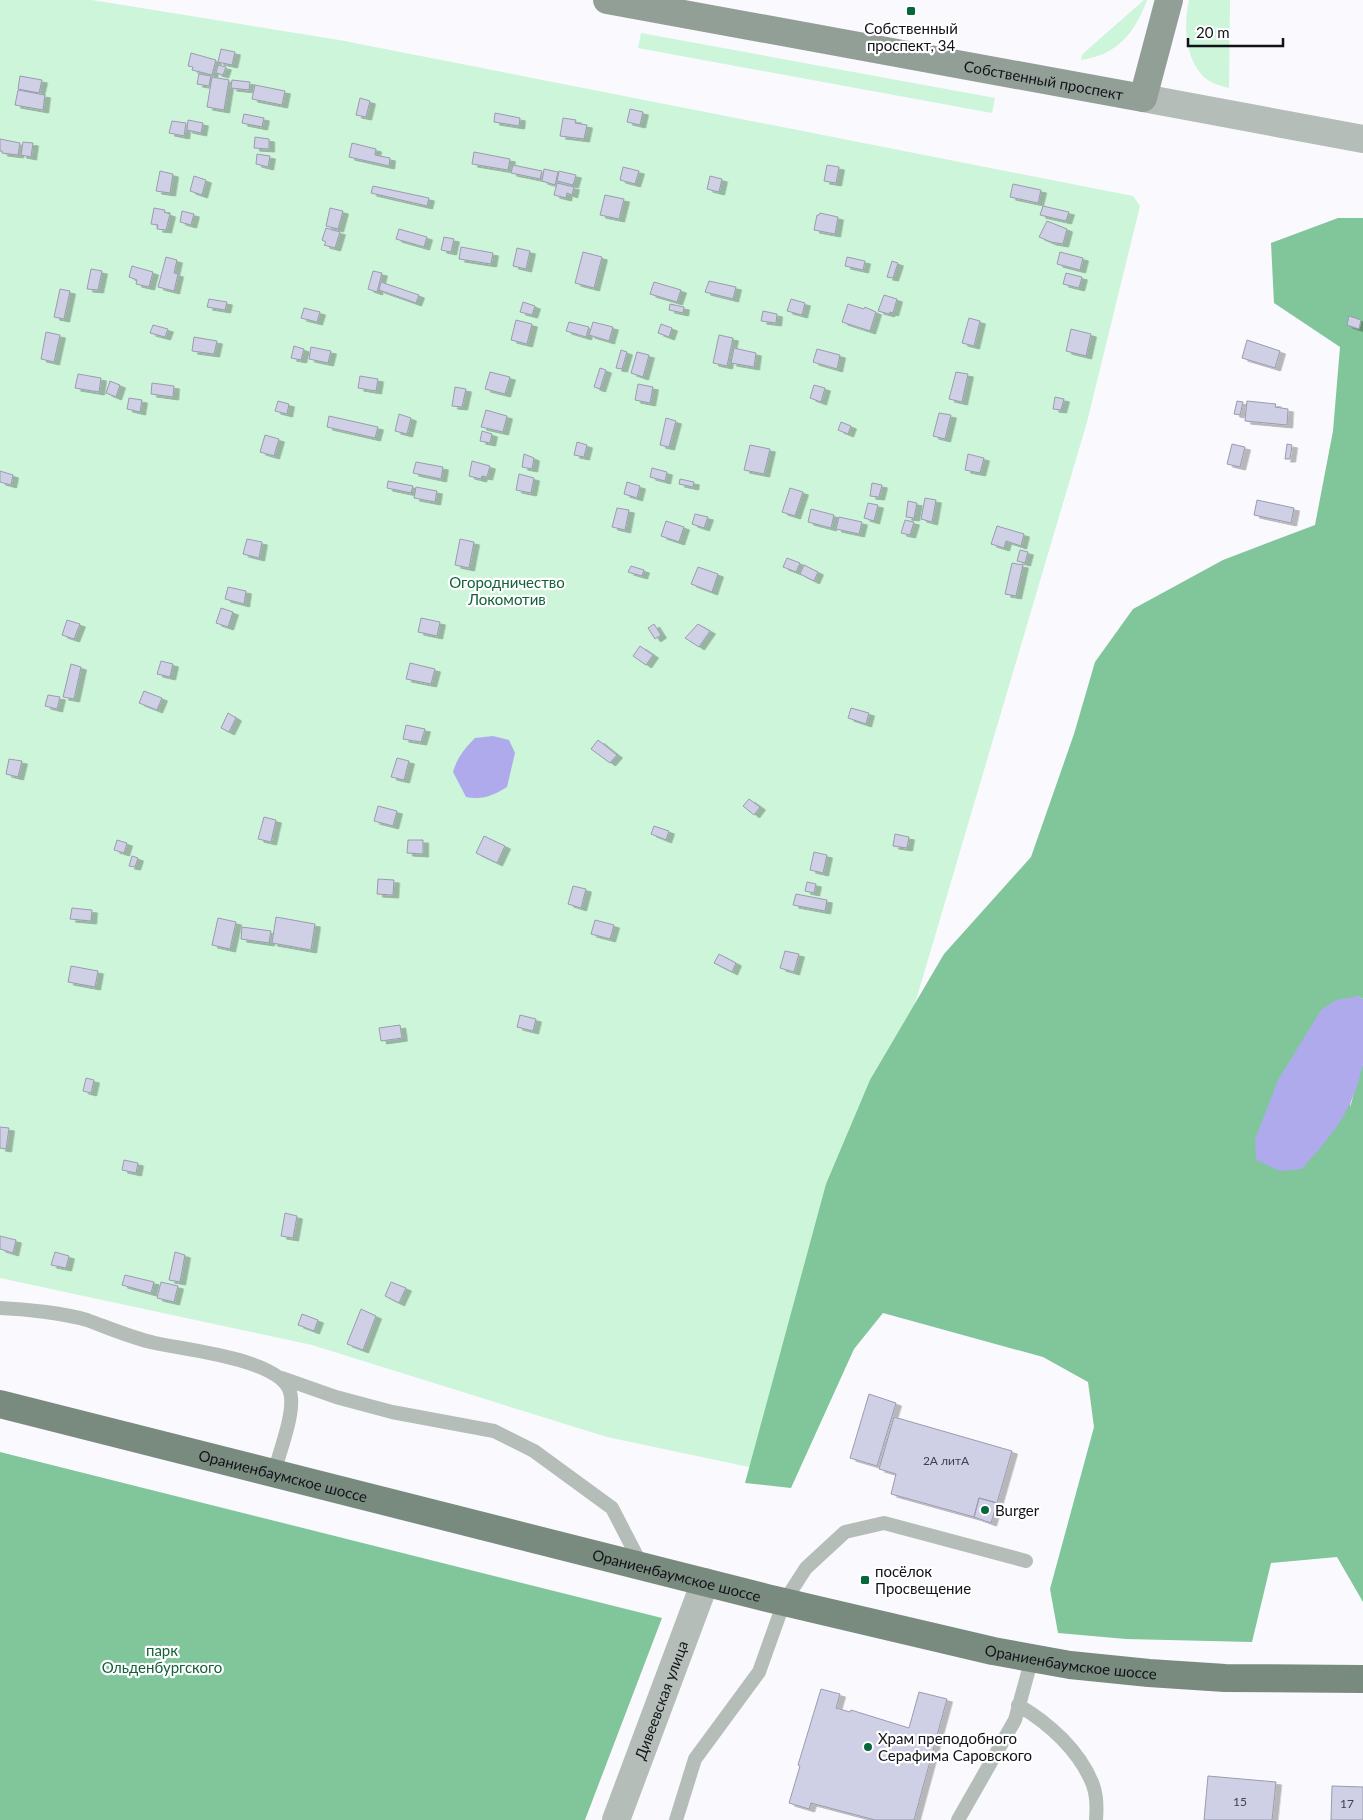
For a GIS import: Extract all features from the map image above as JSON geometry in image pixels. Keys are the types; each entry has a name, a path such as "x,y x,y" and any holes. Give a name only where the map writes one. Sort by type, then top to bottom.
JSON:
{"main road":[{"name":"Ораниенбаумское шоссе","path":"0,1404 784,1602 918,1634 1032,1658 1139,1672 1225,1678 1363,1679"}],"street":[{"name":"Собственный проспект","path":"607,0 1363,139"},
{"path":"1143,98 1169,0"},
{"name":"Дивеевская улица","path":"616,1820 705,1582"}],"lane":[{"path":"0,1308 18,1308 84,1320 154,1343 236,1358 282,1378 336,1397 392,1412 494,1431 534,1451 612,1508 642,1566"},
{"path":"274,1473 291,1413 290,1392 282,1378"},
{"path":"676,1820 696,1759 759,1672 784,1602 806,1568 845,1532 884,1523 1026,1561"},
{"path":"958,1820 1015,1720 1032,1658"},
{"path":"1018,1705 1035,1715 1050,1728 1068,1746 1083,1766 1093,1786 1097,1805 1096,1820"}],"green space":[{"name":"Огородничество Локомотив","path":"0,0 92,0 339,40 1133,196 1140,206 1087,422 780,1460 749,1467 607,1437 312,1345 0,1278"},
{"path":"1144,0 1147,0 1137,23 1115,48 1081,60 1082,55 1086,51"},
{"path":"1189,0 1230,0 1229,88 1207,80 1196,67 1187,39 1186,19"},
{"path":"641,33 995,98 992,113 638,48"},
{"path":"1338,218 1363,218 1363,999 1358,996 1350,1107 1363,1063 1363,1602 1337,1557 1271,1563 1252,1642 1126,1639 1058,1633 1050,1589 1094,1427 1088,1382 1043,1357 883,1313 854,1349 791,1488 745,1483 826,1184 870,1080 944,954 1031,857 1074,734 1095,662 1133,609 1223,560 1315,525 1333,431 1340,347 1274,303 1271,243"},
{"name":"парк Ольденбургского","path":"0,1452 662,1618 585,1820 0,1820"}],"shaded area":[{"path":"493,736 509,740 515,753 507,787 488,796 478,798 466,797 453,772 457,762 475,738"},
{"path":"1358,996 1363,999 1363,1064 1354,1095 1340,1121 1302,1169 1280,1171 1256,1160 1255,1139 1278,1080 1321,1010 1336,1000"}],"building":[{"path":"221,49 235,52 232,65 218,62"},
{"path":"191,53 216,60 212,75 192,70 193,67 188,66"},
{"path":"218,65 226,67 223,75 216,73"},
{"path":"199,74 211,76 209,86 197,84"},
{"path":"20,76 42,80 39,93 18,89"},
{"path":"212,77 229,80 224,110 207,107"},
{"path":"232,80 250,82 249,90 231,88"},
{"path":"255,85 285,91 282,105 252,99"},
{"path":"18,90 45,95 43,110 15,105"},
{"path":"360,98 370,101 366,117 356,115"},
{"path":"630,109 643,112 640,125 627,122"},
{"path":"495,113 520,118 519,126 494,122"},
{"path":"244,114 264,118 262,127 242,123"},
{"path":"563,118 576,120 575,123 587,125 584,139 560,136"},
{"path":"188,120 203,123 201,133 187,130"},
{"path":"172,121 186,123 184,136 169,133"},
{"path":"255,137 269,139 269,149 254,148"},
{"path":"0,139 20,143 18,155 2,153 0,151"},
{"path":"23,142 33,143 31,157 21,155"},
{"path":"352,143 376,149 375,155 390,158 389,166 349,157"},
{"path":"474,152 510,159 508,170 472,164"},
{"path":"257,154 270,156 268,167 256,164"},
{"path":"513,165 542,171 540,179 511,173"},
{"path":"827,165 839,167 836,183 824,181"},
{"path":"623,167 639,171 635,184 620,180"},
{"path":"544,169 558,172 555,185 542,181"},
{"path":"160,171 173,174 170,193 156,191"},
{"path":"559,171 576,175 573,185 557,181"},
{"path":"194,176 206,180 202,195 190,191"},
{"path":"710,176 722,179 719,192 707,189"},
{"path":"557,183 574,187 572,195 567,193 566,198 554,195"},
{"path":"1013,184 1041,190 1038,203 1010,197"},
{"path":"373,186 429,198 427,206 371,193"},
{"path":"605,195 624,199 619,219 600,215"},
{"path":"1043,206 1069,212 1066,221 1040,215"},
{"path":"154,208 165,210 164,212 170,214 166,230 157,229 158,225 151,224"},
{"path":"330,208 343,211 338,229 326,226"},
{"path":"182,211 194,214 191,225 180,222"},
{"path":"820,213 838,217 835,234 814,230 817,215"},
{"path":"1047,221 1067,229 1063,244 1039,237"},
{"path":"326,228 340,232 335,248 324,245 326,242 322,240"},
{"path":"399,229 427,237 424,247 396,239"},
{"path":"444,237 454,239 451,252 441,250"},
{"path":"461,247 493,253 491,264 459,259"},
{"path":"517,248 530,251 526,269 513,266"},
{"path":"583,252 602,257 594,288 575,283"},
{"path":"1060,252 1083,258 1080,270 1057,264"},
{"path":"166,257 177,260 174,273 178,274 174,291 158,287"},
{"path":"847,257 865,261 863,270 845,266"},
{"path":"892,261 898,263 893,278 887,277"},
{"path":"132,266 153,272 149,287 136,284 137,280 129,277"},
{"path":"91,269 102,271 98,290 87,289"},
{"path":"373,271 382,273 377,292 368,289"},
{"path":"1066,273 1082,277 1079,288 1063,284"},
{"path":"709,281 736,287 733,299 705,292"},
{"path":"381,282 419,295 416,303 379,290"},
{"path":"654,282 681,290 677,302 650,294"},
{"path":"60,289 70,291 64,319 54,317"},
{"path":"884,295 897,299 893,313 890,312 889,314 878,311"},
{"path":"209,299 227,302 225,310 207,307"},
{"path":"791,299 805,303 802,315 787,311"},
{"path":"523,302 535,306 532,315 520,312"},
{"path":"670,304 684,307 683,313 669,310"},
{"path":"848,304 864,309 865,307 876,312 870,331 842,322"},
{"path":"304,308 320,312 317,322 301,318"},
{"path":"763,311 777,314 776,323 761,321"},
{"path":"1349,316 1361,320 1359,329 1347,325"},
{"path":"969,318 980,321 974,346 962,343"},
{"path":"516,320 532,324 527,344 511,340"},
{"path":"569,322 589,327 586,337 566,331"},
{"path":"593,322 613,327 609,341 589,335"},
{"path":"661,324 672,328 669,337 658,333"},
{"path":"153,325 168,329 165,337 150,333"},
{"path":"1071,329 1091,334 1086,356 1066,351"},
{"path":"46,332 60,335 54,362 41,359"},
{"path":"719,335 733,338 727,366 713,363"},
{"path":"194,337 217,341 214,354 192,351"},
{"path":"1247,340 1280,351 1275,368 1242,358"},
{"path":"294,346 304,349 301,360 291,358"},
{"path":"311,347 331,351 328,363 309,359"},
{"path":"734,348 756,353 754,367 731,363"},
{"path":"817,349 840,355 837,369 813,362"},
{"path":"621,350 627,352 622,369 616,368"},
{"path":"637,352 649,355 643,377 631,373"},
{"path":"600,368 606,370 600,389 594,387"},
{"path":"490,372 510,377 505,394 485,389"},
{"path":"956,372 968,374 962,402 949,399"},
{"path":"78,374 101,378 99,392 75,388"},
{"path":"360,376 378,379 376,391 358,388"},
{"path":"110,381 120,385 116,397 106,393"},
{"path":"152,383 174,386 173,397 151,394"},
{"path":"638,384 653,387 650,403 635,400"},
{"path":"814,385 825,388 821,402 810,398"},
{"path":"455,387 466,389 462,407 452,406"},
{"path":"1055,397 1064,399 1061,410 1053,409"},
{"path":"129,398 142,400 140,412 127,409"},
{"path":"278,401 289,404 287,414 275,411"},
{"path":"1237,401 1243,402 1240,415 1234,414"},
{"path":"1247,401 1276,404 1275,407 1288,409 1287,425 1245,421"},
{"path":"486,410 507,416 503,432 481,427"},
{"path":"939,413 951,415 945,439 933,436"},
{"path":"399,414 411,418 407,434 395,431"},
{"path":"329,416 378,427 375,438 327,427"},
{"path":"666,418 676,421 669,447 660,445"},
{"path":"841,422 851,426 848,434 838,430"},
{"path":"482,431 492,434 490,443 480,441"},
{"path":"265,435 279,439 274,456 260,452"},
{"path":"577,442 587,445 584,457 574,455"},
{"path":"1232,444 1245,447 1240,467 1227,464"},
{"path":"1287,444 1292,445 1290,459 1285,459"},
{"path":"750,445 770,449 764,474 744,470"},
{"path":"524,454 534,458 532,469 522,467"},
{"path":"968,454 984,458 980,473 965,470"},
{"path":"472,461 490,466 487,477 482,476 481,479 469,476"},
{"path":"416,462 443,467 441,479 413,473"},
{"path":"652,468 667,472 665,481 650,477"},
{"path":"0,471 13,475 11,485 0,482"},
{"path":"519,474 534,478 531,493 516,490"},
{"path":"680,479 694,482 693,487 679,484"},
{"path":"388,481 413,486 411,493 387,488"},
{"path":"627,482 640,486 637,498 624,494"},
{"path":"872,483 882,485 879,497 870,496"},
{"path":"416,487 437,491 435,502 414,498"},
{"path":"790,488 803,492 795,516 782,512"},
{"path":"925,498 936,500 932,522 921,519"},
{"path":"1257,500 1294,508 1291,523 1254,515"},
{"path":"908,501 917,503 914,518 906,517"},
{"path":"868,503 878,505 874,521 864,518"},
{"path":"617,508 629,510 625,530 612,527"},
{"path":"811,509 834,515 831,528 808,522"},
{"path":"695,514 708,517 704,528 692,524"},
{"path":"839,517 862,522 859,534 836,529"},
{"path":"905,520 914,522 910,535 901,533"},
{"path":"666,521 684,527 679,542 661,536"},
{"path":"997,526 1024,534 1021,546 1006,541 1004,548 991,544"},
{"path":"247,539 262,542 259,558 243,554"},
{"path":"460,539 474,542 469,568 455,565"},
{"path":"1020,550 1028,552 1025,563 1017,561"},
{"path":"787,558 800,563 796,572 783,567"},
{"path":"1012,563 1023,565 1016,596 1005,594"},
{"path":"804,565 818,572 814,581 800,574"},
{"path":"631,566 644,570 642,576 628,572"},
{"path":"698,567 718,574 712,592 691,584"},
{"path":"228,587 246,591 244,604 225,599"},
{"path":"221,608 233,612 228,627 216,623"},
{"path":"421,618 440,622 437,636 418,632"},
{"path":"67,620 80,624 74,639 62,635"},
{"path":"654,624 661,635 655,639 648,628"},
{"path":"698,624 710,631 699,647 685,638"},
{"path":"640,646 653,655 646,665 633,656"},
{"path":"161,661 173,664 170,677 157,674"},
{"path":"410,663 435,669 431,684 406,679"},
{"path":"71,664 81,667 74,699 63,697"},
{"path":"144,691 162,698 157,710 139,703"},
{"path":"48,695 60,697 57,709 45,706"},
{"path":"851,708 869,713 866,724 848,718"},
{"path":"228,713 236,718 229,732 221,728"},
{"path":"406,725 425,729 421,742 403,739"},
{"path":"598,740 617,755 610,763 591,749"},
{"path":"397,758 409,761 404,780 391,777"},
{"path":"9,759 22,761 18,777 6,774"},
{"path":"749,799 760,807 754,815 743,806"},
{"path":"378,806 397,811 393,826 374,821"},
{"path":"264,817 276,820 271,842 258,839"},
{"path":"654,826 669,831 666,840 651,834"},
{"path":"895,834 909,837 907,848 893,846"},
{"path":"484,836 505,846 497,863 476,853"},
{"path":"117,840 127,843 124,853 114,850"},
{"path":"408,840 423,840 423,854 407,853"},
{"path":"814,852 827,855 823,873 810,870"},
{"path":"132,856 138,858 135,867 129,866"},
{"path":"378,879 394,880 393,895 377,894"},
{"path":"807,882 816,884 814,893 805,891"},
{"path":"573,886 586,889 581,908 568,904"},
{"path":"796,894 827,900 825,911 793,905"},
{"path":"72,908 92,910 91,921 70,919"},
{"path":"276,917 315,924 311,950 272,943"},
{"path":"218,918 236,922 230,949 212,945"},
{"path":"595,920 614,925 610,939 591,934"},
{"path":"242,927 271,931 269,943 241,939"},
{"path":"785,951 799,954 794,972 780,968"},
{"path":"719,954 736,963 732,972 714,963"},
{"path":"71,966 98,971 95,987 68,982"},
{"path":"520,1015 536,1019 533,1031 517,1027"},
{"path":"400,1025 402,1038 381,1041 379,1028"},
{"path":"86,1078 94,1080 91,1093 83,1091"},
{"path":"0,1127 9,1128 6,1149 0,1148"},
{"path":"124,1160 138,1163 136,1173 122,1170"},
{"path":"285,1213 297,1216 293,1238 281,1236"},
{"path":"0,1236 16,1240 13,1253 0,1249"},
{"path":"55,1252 69,1256 66,1268 51,1265"},
{"path":"175,1252 185,1255 180,1282 169,1280"},
{"path":"125,1275 154,1282 151,1293 122,1285"},
{"path":"161,1282 178,1286 174,1302 157,1298"},
{"path":"391,1282 406,1288 399,1303 385,1296"},
{"path":"361,1309 376,1316 363,1350 347,1344"},
{"path":"302,1314 318,1320 314,1331 298,1325"},
{"path":"869,1394 896,1403 877,1466 850,1458"},
{"path":"894,1417 1012,1451 997,1503 979,1498 974,1517 891,1494 896,1474 879,1469"},
{"path":"979,1498 997,1503 991,1523 974,1517"},
{"name":"Храм преподобного Серафима Саровского","path":"821,1689 840,1694 836,1708 850,1712 851,1710 909,1728 919,1692 947,1699 914,1820 875,1820 811,1803 809,1809 789,1803 800,1766 798,1765"},
{"path":"1208,1776 1276,1782 1272,1820 1204,1820"},
{"path":"1332,1786 1363,1787 1363,1820 1331,1820"}],"place":[{"name":"Собственный проспект, 34","path":"911,11"},
{"name":"Burger","path":"985,1510"},
{"name":"посёлок Просвещение","path":"865,1580"},
{"name":"Храм преподобного Серафима Саровского","path":"868,1747"}]}
